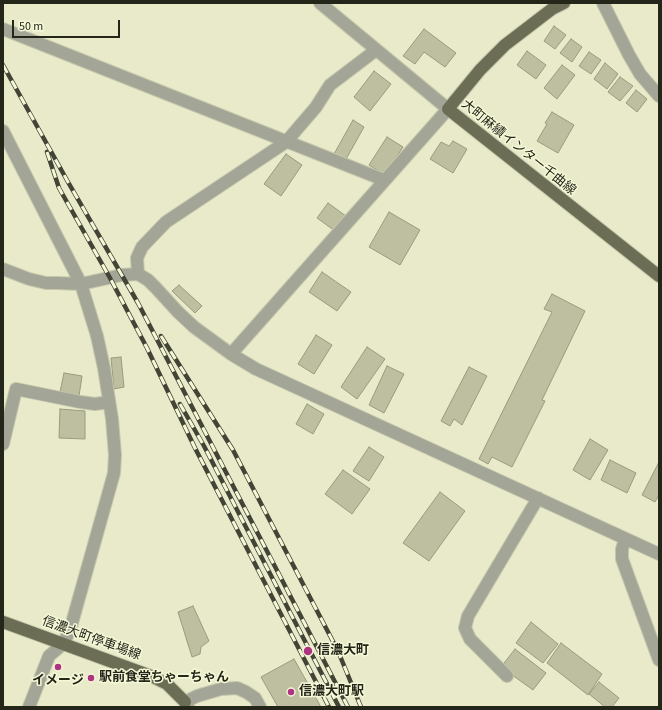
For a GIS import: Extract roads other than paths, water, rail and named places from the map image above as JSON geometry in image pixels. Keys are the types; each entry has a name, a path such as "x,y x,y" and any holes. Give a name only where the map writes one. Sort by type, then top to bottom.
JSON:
{"main road":[{"name":"大町麻績インター千曲線","path":"564,3 550,6 505,45 480,70 448,109 659,276"},
{"name":"信濃大町停車場線","path":"3,622 152,676 167,684 187,704"}],"street":[{"path":"603,3 629,56 640,74 659,96"},
{"path":"231,354 448,109 376,50 326,5"},
{"path":"3,29 384,180"},
{"path":"138,274 137,258 142,247 166,222 286,142 316,107 330,85 376,50"},
{"path":"3,131 81,284 97,336 104,368 114,443 114,473 70,630 63,644 49,656 33,706"},
{"path":"3,269 28,279 46,283 81,284 122,275 138,274 148,280 194,327 231,354 256,369 659,554"},
{"path":"3,444 16,389 80,402 95,404 109,402"},
{"path":"507,676 470,639 465,628 468,616 538,498"},
{"path":"626,539 622,549 622,559 659,660"},
{"path":"187,704 221,689 237,688 255,698 260,707"}],"railway":[{"path":"3,65 138,303 348,707"},
{"path":"47,152 59,188 110,278 147,348 195,448 329,707"},
{"path":"161,336 233,450 338,651 361,707"},
{"path":"180,404 204,446 339,707"}],"place":[{"name":"信濃大町","path":"308,651"},
{"name":"イメージ","path":"58,667"},
{"name":"駅前食堂ちゃーちゃん","path":"91,678"},
{"name":"信濃大町駅","path":"291,692"}]}
